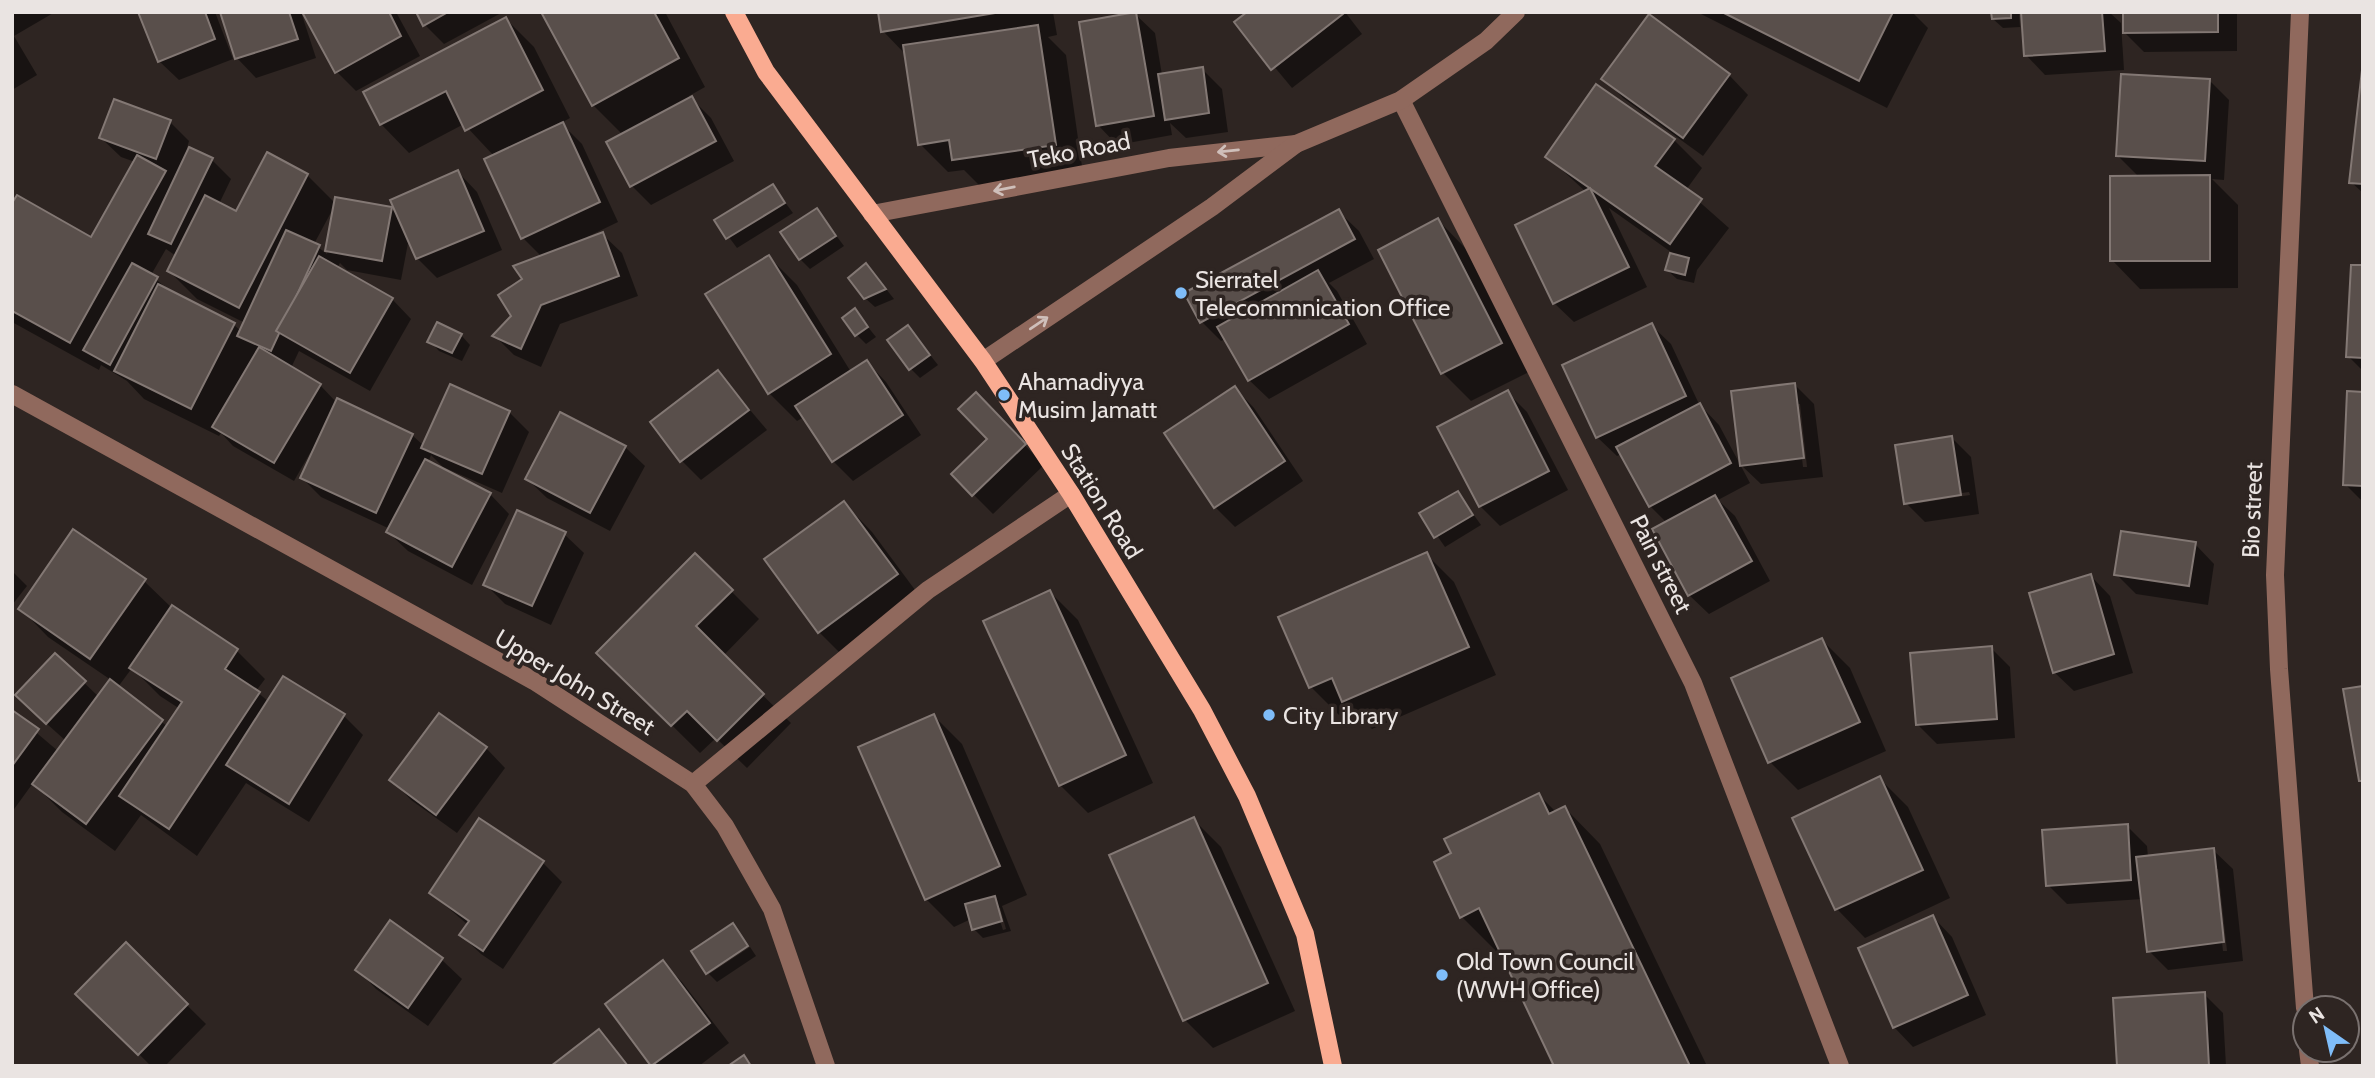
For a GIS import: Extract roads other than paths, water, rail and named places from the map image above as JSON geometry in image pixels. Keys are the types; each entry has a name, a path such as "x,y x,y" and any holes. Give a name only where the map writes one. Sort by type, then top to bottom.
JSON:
{"main road":[{"name":"Station Road","path":"734,12 766,72 983,361 1071,494 1202,709 1247,796 1305,934 1333,1066"}],"street":[{"name":"Teko Road","path":"983,361 1212,207 1296,144 1401,100 1486,41 1516,12"},
{"name":"Bio street","path":"2300,12 2275,575 2278,669 2304,994"},
{"name":"Pain street","path":"1401,100 1693,683 1840,1066"},
{"name":"Teko Road","path":"872,214 1169,158 1296,144"},
{"name":"Upper John Street","path":"12,394 534,681 693,784 725,826 772,909 826,1066"},
{"path":"693,784 928,590 1071,494"}],"place":[{"name":"Sierratel Telecommnication Office","path":"1181,293"},
{"name":"Ahamadiyya Musim Jamatt","path":"1004,395"},
{"name":"City Library","path":"1269,715"},
{"name":"Old Town Council (WWH Office)","path":"1442,975"}]}
